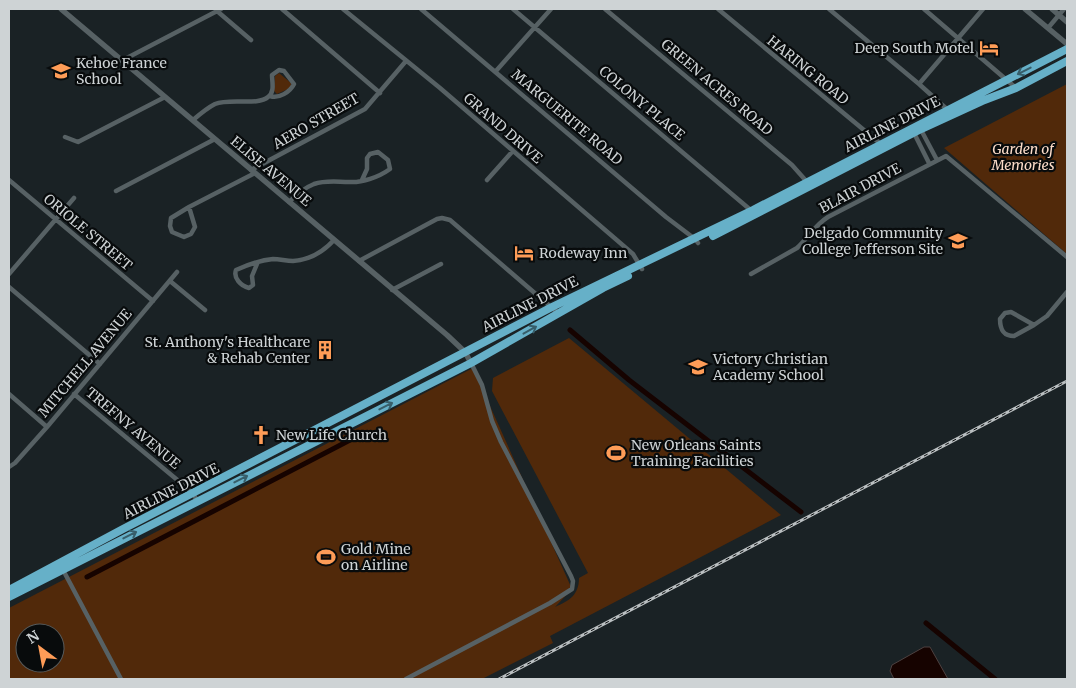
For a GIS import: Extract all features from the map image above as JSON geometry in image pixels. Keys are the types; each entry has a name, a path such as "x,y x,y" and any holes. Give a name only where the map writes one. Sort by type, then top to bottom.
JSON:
{"highway":[{"name":"AIRLINE DRIVE","path":"9,597 193,493 465,352 552,307 754,213 1067,49"},
{"name":"AIRLINE DRIVE","path":"949,112 1016,88 1067,60"},
{"name":"AIRLINE DRIVE","path":"9,590 197,501 471,363 641,267"},
{"path":"353,411 357,420"}],"street":[{"name":"ELISE AVENUE","path":"61,9 465,352"},
{"path":"282,9 380,93"},
{"name":"GRAND DRIVE","path":"343,9 634,254 641,267"},
{"name":"MARGUERITE ROAD","path":"421,9 696,241"},
{"name":"COLONY PLACE","path":"513,9 754,213"},
{"path":"496,72 551,9"},
{"name":"GREEN ACRES ROAD","path":"605,9 792,165 808,184"},
{"name":"HARING ROAD","path":"718,9 882,146"},
{"path":"829,9 919,84 949,112"},
{"path":"924,9 1008,79 1016,88"},
{"path":"919,84 984,9"},
{"path":"1025,9 1067,44"},
{"path":"1052,9 1067,22"},
{"path":"1048,28 1064,9"},
{"path":"123,60 219,10 251,40"},
{"name":"AERO STREET","path":"189,208 365,109 406,61"},
{"path":"193,120 215,104 259,101 270,96 274,97 285,94 292,89 294,84 284,71 279,70 272,75 270,96"},
{"path":"65,137 78,142 165,97"},
{"path":"916,128 936,160 946,156 950,158 1067,257"},
{"path":"916,128 929,163"},
{"path":"116,191 215,139"},
{"path":"289,202 305,189 315,184 329,181 352,183 362,180 382,174 390,169 388,160 378,152 370,154 367,169 362,180"},
{"path":"487,180 512,152"},
{"name":"BLAIR DRIVE","path":"751,274 803,243 818,224 828,217 936,160"},
{"name":"ORIOLE STREET","path":"9,180 153,301"},
{"path":"9,274 74,198"},
{"path":"189,208 195,227 191,234 184,237 172,232 170,226 171,218 189,208"},
{"path":"359,261 437,219 444,218 450,220 559,314"},
{"path":"257,264 247,264 236,270 236,278 244,287 249,288 252,285 252,276 257,264 262,260 293,261 304,259 328,247 334,240"},
{"path":"392,290 441,264"},
{"name":"MITCHELL AVENUE","path":"9,467 47,426 177,272"},
{"path":"170,281 205,310"},
{"path":"9,287 100,364"},
{"path":"1034,325 1011,312 1005,314 1000,319 1001,330 1009,336 1019,334 1034,325 1047,316 1067,292"},
{"path":"406,679 550,603 572,589 573,581 571,576 495,428 484,390 465,352"},
{"path":"9,394 47,426"},
{"name":"TREFNY AVENUE","path":"74,394 193,493 197,501"},
{"path":"61,566 121,679"}],"green space":[{"path":"279,73 291,83 291,86 277,94 274,91 275,76"},
{"name":"Garden of Memories","path":"1067,84 1067,254 944,148"},
{"path":"569,338 781,515 550,636 553,643 482,679 9,679 9,608 473,368 572,589 555,607 565,602 575,593 579,584 579,578 588,573 492,391 493,378"}],"shaded area":[{"path":"924,647 930,647 948,679 894,679 890,671 892,665"}],"waterway":[{"path":"570,330 629,380 801,512"},
{"path":"87,577 352,439"},
{"path":"926,623 995,679"}],"railway":[{"path":"499,679 1067,381"}],"place":[{"name":"Deep South Motel","path":"989,48"},
{"name":"Kehoe France School","path":"61,71"},
{"name":"Delgado Community College Jefferson Site","path":"958,241"},
{"name":"Rodeway Inn","path":"524,253"},
{"name":"St. Anthony's Healthcare & Rehab Center","path":"325,350"},
{"name":"Victory Christian Academy School","path":"698,367"},
{"name":"New Life Church","path":"261,435"},
{"name":"New Orleans Saints Training Facilities","path":"616,453"},
{"name":"Gold Mine on Airline","path":"326,557"}]}
